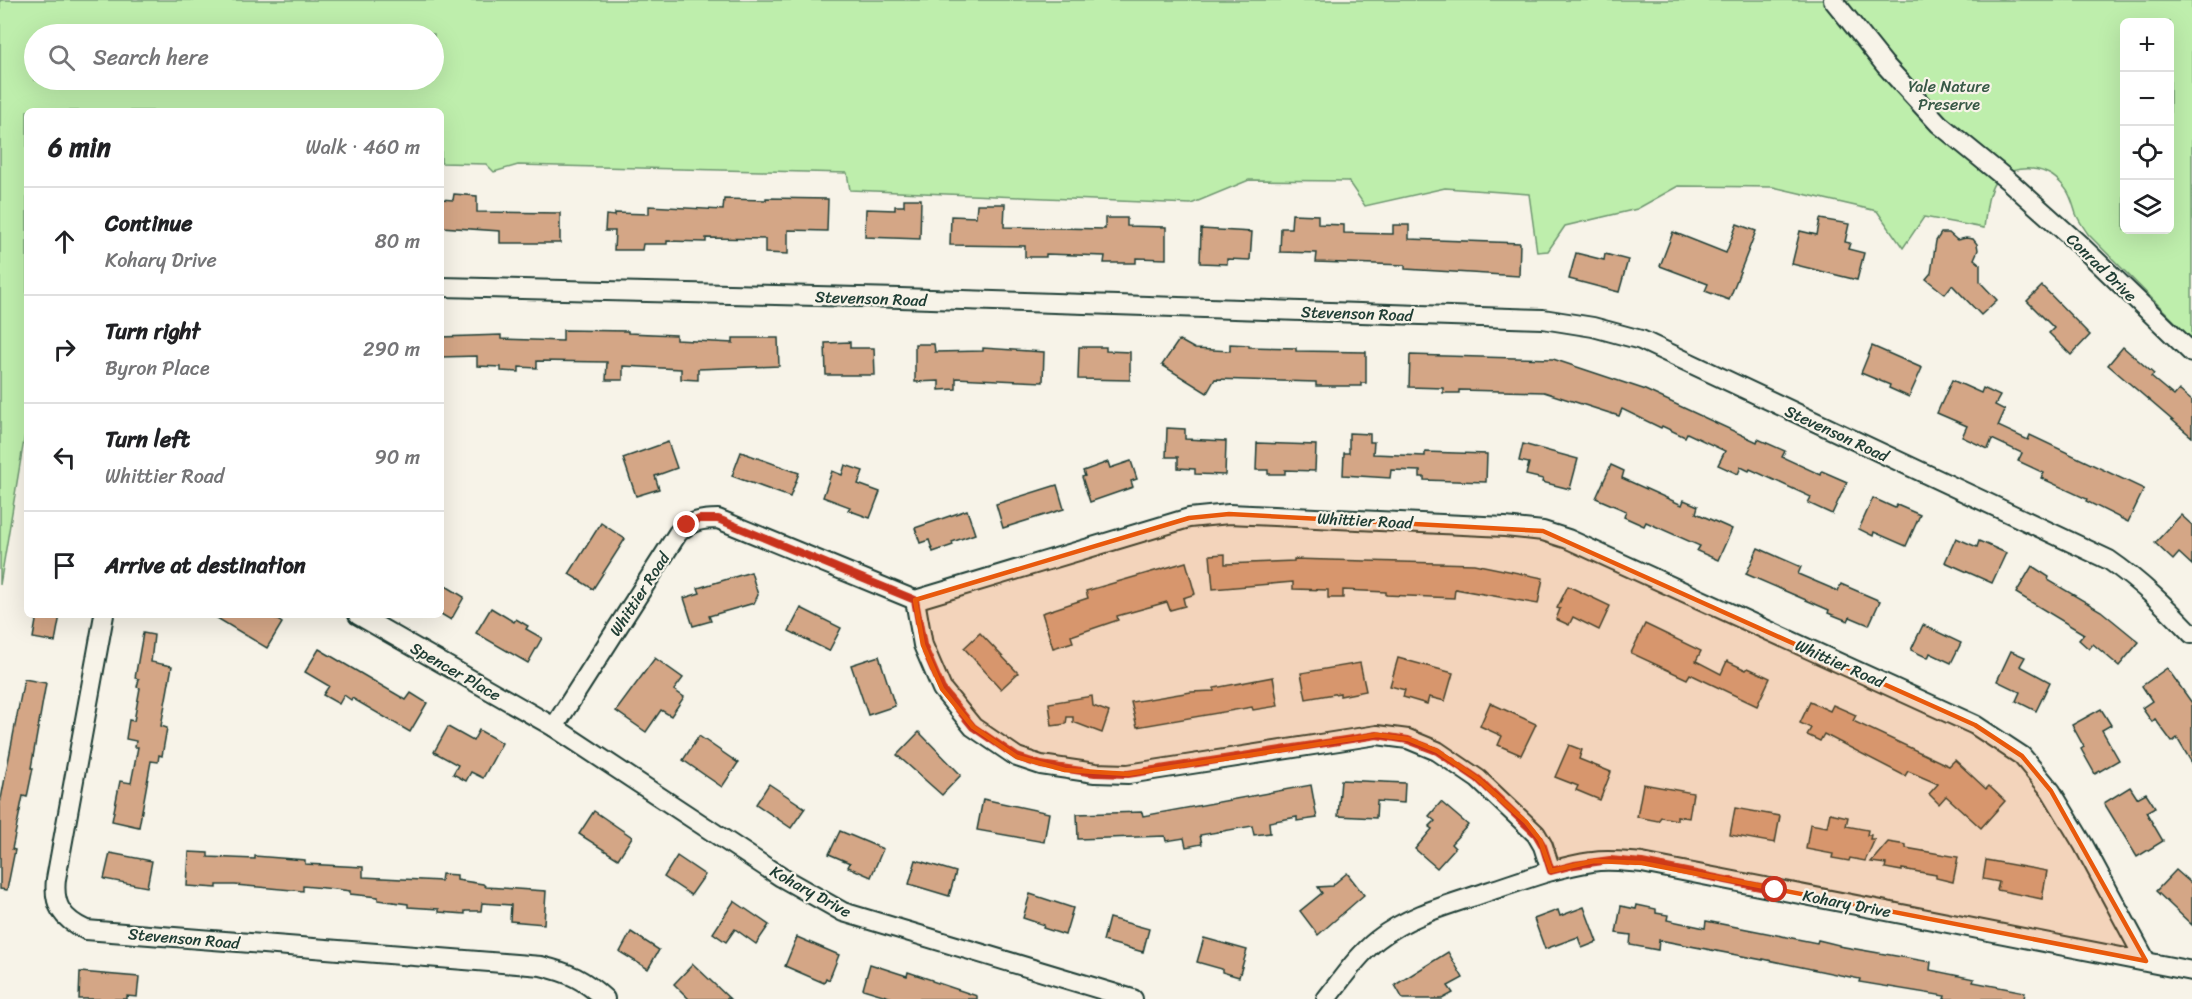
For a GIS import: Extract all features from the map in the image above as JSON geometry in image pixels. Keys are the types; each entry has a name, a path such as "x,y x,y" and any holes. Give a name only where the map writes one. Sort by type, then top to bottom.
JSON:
{"street":[{"name":"Conrad Drive","path":"1833,0 1885,65 1931,117 2010,182 2080,245 2192,353"},
{"name":"Stevenson Road","path":"444,286 1543,318 1569,322 1641,340 2109,561 2142,584 2192,634"},
{"name":"Whittier Road","path":"554,727 678,533 699,519 718,519 915,600 1189,518 1229,514 1505,527 1543,531 1568,539 1975,724 2022,756 2051,791 2083,844 2146,961"},
{"path":"915,600 923,645 942,689 973,727 1017,757 1065,770 1128,774 1377,735 1408,740 1437,751 1478,779 1518,815 1540,840 1551,871"},
{"name":"Stevenson Road","path":"103,618 56,879 55,894 58,903 71,923 86,930 541,966 569,972 591,986 605,999"},
{"name":"Spencer Place","path":"363,618 554,727"},
{"name":"Kohary Drive","path":"554,727 782,877 843,912 1133,999"},
{"name":"Kohary Drive","path":"1326,999 1364,952 1399,925 1423,914 1551,871 1594,861 1610,860 1642,863 2192,971"}],"highlighted area":[{"path":"1229,514 1543,531 1975,725 2022,756 2051,791 2146,961 1642,863 1594,861 1551,871 1540,840 1526,822 1478,779 1437,751 1408,739 1377,735 1128,774 1065,770 1017,757 973,727 942,689 923,645 915,600 1189,518"}],"green space":[{"name":"Yale Nature Preserve","path":"0,0 2192,0 2192,339 2088,234 2077,217 2069,194 2061,184 2050,174 2034,169 2020,169 2006,173 1995,182 1989,198 1984,228 1924,217 1903,248 1877,211 1773,187 1678,186 1637,209 1565,226 1548,251 1537,252 1529,194 1445,188 1365,206 1348,181 1249,180 1191,204 850,190 847,173 518,165 494,172 486,164 444,163 444,108 24,108 24,440 0,585"}],"building":[{"path":"454,194 477,196 477,212 560,213 560,243 500,243 500,231 444,227 444,199 453,200"},
{"path":"766,198 828,199 827,231 788,230 788,254 765,253 765,239 706,238 706,242 667,241 667,244 643,244 642,250 614,250 615,231 605,231 606,215 649,214 649,206 723,210 724,199 766,200"},
{"path":"904,199 921,199 920,239 865,237 866,209 895,210 895,206 904,206"},
{"path":"977,204 1005,204 1004,227 1105,229 1105,218 1127,218 1127,226 1166,227 1166,259 1136,258 1136,263 1104,263 1105,256 1046,254 1046,257 1025,257 1025,246 950,245 951,216 976,217"},
{"path":"1292,214 1318,215 1318,224 1344,225 1344,233 1393,234 1393,225 1409,225 1409,239 1520,243 1519,276 1405,269 1405,265 1316,262 1317,253 1280,252 1281,228 1291,228"},
{"path":"1820,219 1849,224 1845,242 1850,243 1848,249 1864,253 1857,280 1792,264 1800,231 1817,235"},
{"path":"1737,224 1756,231 1729,300 1705,291 1708,284 1660,266 1673,232 1726,253"},
{"path":"1201,229 1252,232 1250,260 1227,259 1227,264 1200,263"},
{"path":"1941,233 1949,233 1957,240 1973,239 1977,244 1978,250 1974,259 1980,264 1980,282 1997,300 1981,315 1952,285 1945,294 1926,279 1931,273 1936,241"},
{"path":"1576,253 1604,260 1605,254 1628,260 1619,292 1569,279"},
{"path":"2042,286 2090,335 2071,355 2049,333 2054,328 2027,301"},
{"path":"563,330 628,331 628,333 676,335 676,340 733,343 733,338 778,338 779,366 698,369 698,380 681,379 681,369 623,366 623,380 606,380 607,362 537,361 537,368 519,367 519,372 501,371 501,367 477,366 477,356 444,357 444,337 501,335 501,339 563,341"},
{"path":"1179,340 1195,349 1230,351 1230,344 1249,345 1249,347 1296,348 1296,351 1366,352 1366,383 1361,383 1361,386 1316,386 1316,382 1215,379 1207,393 1162,365"},
{"path":"850,342 850,348 874,348 875,375 826,375 825,343"},
{"path":"915,344 934,344 935,352 983,351 983,348 1044,352 1043,382 956,378 956,389 939,390 939,381 915,382"},
{"path":"1872,346 1922,368 1909,397 1889,388 1890,385 1861,373"},
{"path":"1079,347 1106,347 1106,351 1130,352 1130,380 1078,379"},
{"path":"2123,347 2154,374 2151,377 2174,396 2179,390 2192,401 2192,437 2108,365"},
{"path":"1410,355 1553,359 1643,389 1757,442 1758,439 1785,451 1782,457 1821,475 1822,471 1847,482 1832,514 1808,503 1811,497 1750,469 1749,471 1741,467 1738,474 1718,465 1725,451 1687,433 1685,437 1662,426 1661,428 1622,409 1619,416 1544,392 1459,390 1459,393 1443,393 1443,388 1409,387"},
{"path":"1952,380 1981,393 1983,388 2000,396 1995,405 2005,410 1998,426 2028,440 2030,435 2144,489 2128,522 2086,501 2087,499 2041,478 2044,473 2018,461 2022,453 1992,439 1988,449 1962,437 1967,426 1937,413"},
{"path":"1167,428 1185,429 1185,439 1226,441 1225,475 1195,474 1195,469 1178,468 1178,457 1166,457"},
{"path":"1349,433 1370,434 1370,442 1374,442 1373,454 1425,456 1425,452 1487,454 1486,482 1424,480 1424,477 1420,477 1420,471 1391,470 1390,478 1343,475 1344,453 1349,453"},
{"path":"668,442 677,468 655,476 659,489 636,496 623,458"},
{"path":"1257,443 1316,445 1315,471 1285,470 1285,474 1268,474 1268,470 1256,470"},
{"path":"1523,444 1578,459 1570,489 1542,482 1543,479 1526,475 1529,463 1519,461"},
{"path":"741,452 799,473 790,497 732,476"},
{"path":"1131,461 1137,479 1131,481 1133,487 1090,502 1082,477 1085,476 1083,471 1108,462 1110,468"},
{"path":"845,465 863,471 858,484 880,492 870,518 848,510 850,507 823,497 832,471 842,475"},
{"path":"1611,465 1624,471 1622,478 1682,505 1684,500 1698,506 1696,513 1732,529 1718,560 1697,551 1700,546 1646,522 1644,526 1624,517 1626,511 1596,498"},
{"path":"1057,485 1064,509 1003,528 996,504"},
{"path":"1873,498 1895,508 1897,505 1920,515 1906,546 1874,532 1873,536 1859,529"},
{"path":"967,510 975,534 933,552 929,540 920,543 915,528"},
{"path":"2181,515 2192,525 2192,565 2179,553 2173,560 2155,543"},
{"path":"601,523 625,539 593,589 569,574"},
{"path":"1956,538 1977,547 1979,541 2006,553 1992,583 1945,562"},
{"path":"1758,548 1801,567 1798,574 1838,591 1841,584 1880,601 1869,625 1850,617 1848,621 1828,613 1829,610 1746,574"},
{"path":"1225,554 1225,564 1294,561 1294,559 1474,564 1543,578 1538,604 1455,589 1454,598 1386,595 1386,592 1343,590 1343,598 1328,598 1328,590 1293,589 1293,582 1213,589 1210,555"},
{"path":"1186,562 1195,594 1183,598 1185,606 1170,610 1167,602 1117,616 1118,620 1071,636 1073,642 1053,648 1042,613 1088,598 1086,591"},
{"path":"2032,566 2049,577 2048,580 2101,611 2139,642 2119,666 2093,644 2089,649 2079,640 2084,634 2016,593"},
{"path":"751,572 758,595 754,603 709,616 711,621 693,626 684,598 700,593 698,588"},
{"path":"444,585 464,597 451,620 444,616"},
{"path":"1568,586 1610,606 1599,630 1573,617 1569,625 1556,619 1560,609 1557,608"},
{"path":"491,608 514,622 516,619 528,626 526,629 542,638 528,663 476,633"},
{"path":"801,608 841,628 829,651 789,631"},
{"path":"36,618 59,618 55,642 33,638"},
{"path":"217,618 274,618 282,623 267,648"},
{"path":"1645,624 1701,651 1696,661 1721,674 1727,661 1770,678 1757,706 1690,674 1687,679 1631,653"},
{"path":"1923,625 1961,643 1951,663 1930,653 1928,658 1911,650"},
{"path":"143,633 154,635 151,662 172,666 161,726 167,728 162,756 159,755 158,762 151,761 139,827 112,821 120,781 131,783 138,747 135,747 136,741 126,739 129,720 134,721 140,688 137,687 139,679 135,678"},
{"path":"980,633 1018,673 1001,689 964,648"},
{"path":"319,649 406,700 411,693 427,703 410,732 352,698 351,700 344,695 339,704 323,695 329,686 305,672"},
{"path":"2011,651 2025,657 2020,666 2050,682 2036,711 2016,701 2020,692 1997,681"},
{"path":"879,656 895,706 868,715 851,665"},
{"path":"655,658 683,678 674,690 684,697 671,716 661,710 646,732 616,711"},
{"path":"1398,658 1453,673 1445,701 1429,697 1427,704 1403,697 1405,690 1390,686"},
{"path":"1360,663 1366,691 1306,699 1301,673"},
{"path":"2167,668 2192,703 2192,763 2177,738 2172,742 2155,719 2152,722 2142,708 2152,701 2142,686"},
{"path":"1273,677 1278,706 1253,710 1252,707 1137,727 1131,702 1191,692 1214,691 1214,688"},
{"path":"24,679 46,683 31,768 33,768 27,797 23,796 12,849 15,850 7,890 0,889 0,804"},
{"path":"1092,696 1093,706 1109,712 1102,733 1073,722 1073,717 1067,717 1066,724 1052,726 1049,703"},
{"path":"1810,702 1830,711 1833,705 1856,715 1853,721 1949,766 1955,760 1986,789 1989,786 2005,801 1981,828 1946,796 1939,804 1929,794 1938,784 1908,771 1905,776 1824,734 1820,741 1807,735 1811,728 1800,723"},
{"path":"1490,703 1536,724 1521,755 1498,745 1502,736 1480,726"},
{"path":"2101,709 2111,725 2102,730 2119,760 2095,774 2081,749 2084,747 2072,725"},
{"path":"448,727 473,741 479,730 502,743 483,778 471,772 466,781 453,774 458,765 434,752"},
{"path":"919,732 961,775 942,795 897,755"},
{"path":"699,736 738,763 722,787 683,760"},
{"path":"1569,745 1582,750 1579,759 1611,772 1600,800 1576,790 1578,786 1555,777"},
{"path":"1341,780 1405,783 1404,803 1377,801 1376,818 1338,816"},
{"path":"769,784 805,808 791,828 756,804"},
{"path":"1643,784 1693,793 1689,818 1677,816 1677,820 1661,817 1658,821 1637,817"},
{"path":"1311,785 1317,818 1297,821 1297,817 1269,822 1270,833 1254,835 1252,826 1200,835 1202,844 1186,847 1184,838 1166,841 1165,836 1078,839 1077,814 1142,812 1143,816"},
{"path":"2130,787 2137,798 2146,793 2155,807 2146,812 2163,841 2137,857 2104,803"},
{"path":"983,799 1049,813 1044,842 977,830"},
{"path":"1441,802 1468,825 1451,844 1455,848 1437,868 1415,849 1432,829 1429,827 1435,821 1429,816"},
{"path":"1735,808 1780,816 1775,843 1730,835"},
{"path":"594,811 632,837 618,859 579,834"},
{"path":"1830,813 1848,817 1846,826 1868,830 1867,835 1871,835 1870,839 1875,839 1865,861 1832,858 1833,854 1806,849 1810,824 1827,827"},
{"path":"840,831 883,849 871,877 848,867 850,863 829,854"},
{"path":"1888,842 1906,845 1906,848 1958,857 1953,882 1936,878 1936,875 1885,868 1886,864 1871,862"},
{"path":"189,852 208,853 208,857 255,859 255,856 305,860 305,864 363,867 363,877 441,881 442,874 457,875 457,880 483,884 486,887 546,891 544,924 510,921 511,905 482,903 481,911 465,911 465,914 408,907 408,904 378,900 378,897 350,894 350,891 335,889 303,886 303,891 235,885 217,885 217,888 187,886"},
{"path":"110,853 152,861 147,887 104,879"},
{"path":"677,856 705,875 691,895 664,877"},
{"path":"916,860 956,872 949,896 909,884"},
{"path":"1986,860 2047,871 2042,899 1997,890 1999,882 1983,879"},
{"path":"2176,870 2192,884 2192,925 2156,891"},
{"path":"1347,873 1364,895 1318,935 1300,911 1322,893 1318,887 1333,886"},
{"path":"1030,894 1073,908 1065,935 1023,918"},
{"path":"734,901 769,925 756,944 735,929 726,942 713,933"},
{"path":"1637,905 1656,909 1656,913 1668,915 1667,920 1705,928 1706,921 1931,962 1930,970 1974,979 1973,982 2025,992 2024,999 1944,999 1945,996 1859,982 1860,979 1659,940 1658,950 1630,945 1631,935 1616,933 1621,906 1636,909"},
{"path":"1584,907 1597,942 1582,948 1578,937 1545,949 1534,919 1558,910 1560,916"},
{"path":"1109,918 1149,929 1143,952 1103,941"},
{"path":"631,932 659,950 648,969 620,952"},
{"path":"797,937 839,955 829,980 826,978 824,983 785,966"},
{"path":"1204,938 1247,950 1239,977 1222,972 1222,969 1197,962"},
{"path":"1448,952 1463,978 1448,986 1453,993 1442,999 1403,999 1395,985"},
{"path":"693,964 730,999 689,999 674,984"},
{"path":"870,964 907,976 908,972 977,996 977,999 896,999 863,989"},
{"path":"80,972 139,977 137,997 79,999"}],"route":[{"path":"687,525 699,519 718,519 915,600 923,645 942,689 973,727 1017,757 1065,770 1128,774 1377,735 1408,740 1437,751 1478,779 1526,822 1540,840 1551,871 1594,861 1610,860 1642,863 1775,890"}]}
